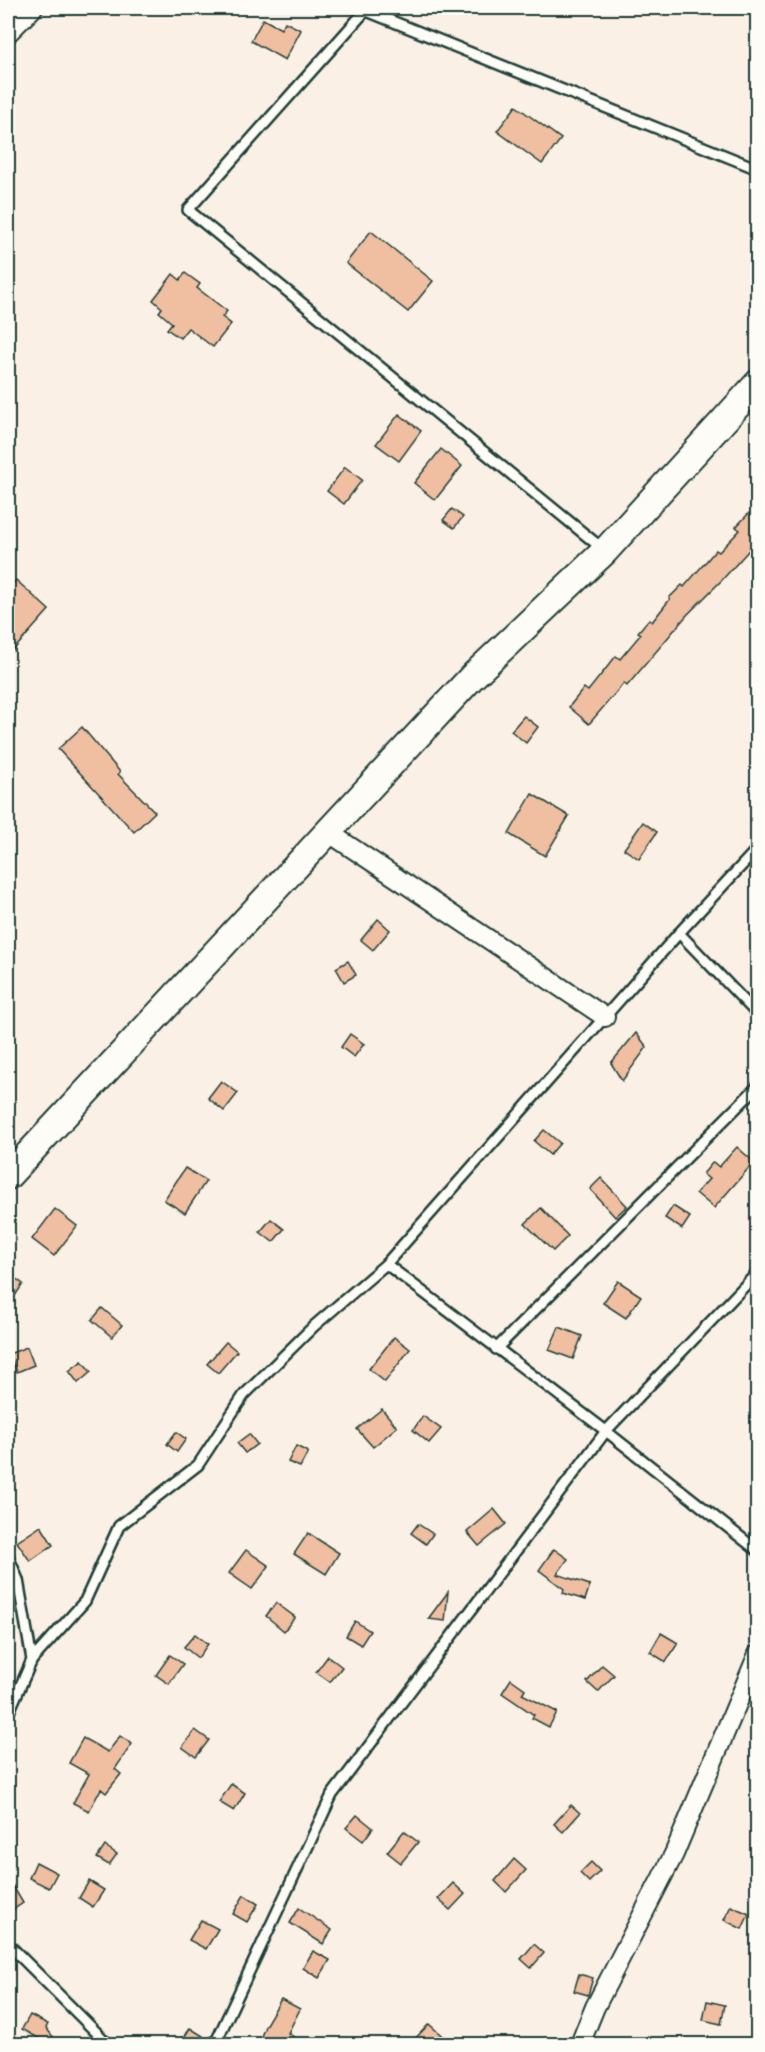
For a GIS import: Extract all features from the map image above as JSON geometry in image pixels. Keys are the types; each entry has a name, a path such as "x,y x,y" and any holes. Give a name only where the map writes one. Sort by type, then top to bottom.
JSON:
{"main road":[{"path":"8,1176 472,677 604,551 758,383"}],"street":[{"path":"8,33 33,8"},
{"path":"328,832 605,1017"},
{"path":"580,2044 595,2007 674,1854 758,1654"}],"lane":[{"path":"604,551 188,210 363,9 758,169"},
{"path":"8,1714 32,1660 85,1601 119,1526 198,1465 244,1395 314,1326 386,1264 679,933 758,848"},
{"path":"679,933 758,1016"},
{"path":"496,1349 758,1086"},
{"path":"386,1264 606,1431 758,1551"},
{"path":"215,2044 332,1795 606,1431 758,1272"},
{"path":"8,1556 18,1580 32,1660"},
{"path":"8,1944 108,2044"}],"building":[{"path":"263,19 281,29 285,22 301,30 285,60 251,41"},
{"path":"516,106 561,139 542,164 497,131"},
{"path":"371,231 433,281 408,312 346,263"},
{"path":"185,273 200,284 197,288 227,311 222,317 231,324 213,347 188,328 180,338 167,329 172,323 159,312 162,308 153,300 173,274 180,280"},
{"path":"399,414 421,431 399,461 376,444"},
{"path":"441,449 462,466 435,500 414,483"},
{"path":"345,467 362,480 344,504 327,491"},
{"path":"452,509 463,517 454,528 443,520"},
{"path":"758,509 758,540 687,615 627,686 624,683 589,724 569,707 584,688 588,691 616,656 620,659 641,634 638,632 649,619 652,622 669,598 682,585 684,587 716,550 719,552 740,530 736,527 749,513 751,515"},
{"path":"16,580 49,610 8,656 8,589"},
{"path":"524,716 538,727 526,743 511,731"},
{"path":"82,727 120,772 118,774 155,812 134,832 58,749"},
{"path":"532,794 569,816 545,856 509,834"},
{"path":"643,822 657,832 639,859 624,849"},
{"path":"378,919 390,930 373,950 361,940"},
{"path":"348,961 356,975 344,982 336,968"},
{"path":"636,1033 647,1047 622,1081 611,1063"},
{"path":"350,1034 364,1044 354,1057 341,1047"},
{"path":"221,1081 238,1093 224,1111 208,1098"},
{"path":"544,1130 560,1143 550,1155 534,1141"},
{"path":"737,1147 754,1162 714,1208 696,1193 709,1179 703,1174 713,1162 719,1167"},
{"path":"185,1168 206,1181 185,1213 164,1200"},
{"path":"601,1178 627,1206 615,1217 590,1189"},
{"path":"673,1206 690,1217 682,1229 665,1218"},
{"path":"541,1208 568,1236 553,1251 525,1224"},
{"path":"55,1209 77,1226 54,1256 32,1239"},
{"path":"271,1219 284,1229 273,1242 260,1232"},
{"path":"8,1273 23,1284 8,1306"},
{"path":"618,1281 641,1296 626,1318 603,1303"},
{"path":"102,1308 122,1325 112,1337 92,1320"},
{"path":"559,1327 582,1336 573,1359 549,1350"},
{"path":"394,1337 410,1349 385,1382 369,1369"},
{"path":"226,1342 237,1351 218,1373 207,1364"},
{"path":"27,1347 34,1365 17,1372 9,1354"},
{"path":"82,1361 91,1372 78,1383 69,1371"},
{"path":"382,1409 397,1427 373,1447 357,1429"},
{"path":"423,1416 441,1429 429,1443 413,1430"},
{"path":"176,1432 186,1439 177,1452 167,1444"},
{"path":"249,1434 257,1444 245,1453 237,1443"},
{"path":"296,1446 308,1452 300,1467 288,1462"},
{"path":"494,1509 506,1524 479,1546 467,1532"},
{"path":"418,1524 433,1534 426,1544 411,1533"},
{"path":"41,1526 53,1545 30,1561 17,1542"},
{"path":"308,1533 339,1553 326,1574 294,1554"},
{"path":"554,1549 568,1559 557,1574 590,1585 585,1600 563,1593 564,1589 539,1570"},
{"path":"246,1550 269,1566 252,1589 229,1573"},
{"path":"448,1592 445,1621 428,1619"},
{"path":"276,1603 295,1617 284,1631 266,1616"},
{"path":"355,1621 370,1631 361,1645 346,1636"},
{"path":"661,1633 678,1643 666,1662 650,1652"},
{"path":"195,1634 208,1644 198,1658 184,1647"},
{"path":"170,1655 183,1664 169,1684 156,1675"},
{"path":"328,1656 342,1667 330,1682 316,1672"},
{"path":"602,1665 614,1675 598,1692 587,1682"},
{"path":"511,1679 525,1689 522,1694 557,1712 549,1727 532,1718 534,1715 502,1693"},
{"path":"195,1730 209,1740 196,1757 182,1747"},
{"path":"120,1736 132,1744 115,1769 121,1774 106,1793 101,1789 89,1811 73,1803 89,1774 69,1763 83,1738 108,1752"},
{"path":"231,1784 245,1793 234,1811 219,1802"},
{"path":"571,1805 580,1813 563,1832 554,1824"},
{"path":"357,1815 373,1828 363,1841 346,1828"},
{"path":"404,1831 418,1842 401,1863 387,1852"},
{"path":"105,1846 117,1854 109,1865 97,1858"},
{"path":"514,1859 526,1870 506,1892 495,1881"},
{"path":"36,1862 57,1873 49,1888 29,1878"},
{"path":"591,1862 600,1871 589,1882 580,1873"},
{"path":"8,1878 23,1903 8,1913"},
{"path":"89,1881 104,1890 93,1907 79,1898"},
{"path":"453,1883 465,1894 450,1910 438,1899"},
{"path":"244,1895 258,1904 247,1922 233,1914"},
{"path":"731,1906 749,1914 742,1929 724,1920"},
{"path":"299,1908 332,1930 323,1944 290,1923"},
{"path":"201,1920 218,1929 206,1949 189,1940"},
{"path":"534,1944 544,1953 531,1968 521,1959"},
{"path":"313,1951 330,1960 319,1978 303,1968"},
{"path":"579,1974 593,1978 588,1995 574,1991"},
{"path":"281,1999 300,2009 288,2033 304,2044 259,2042 265,2026"},
{"path":"707,2001 725,2005 721,2024 703,2020"},
{"path":"30,2015 48,2024 46,2028 59,2044 49,2044 22,2029"},
{"path":"429,2024 451,2044 410,2044"},
{"path":"190,2028 203,2036 198,2044 180,2044"}]}
